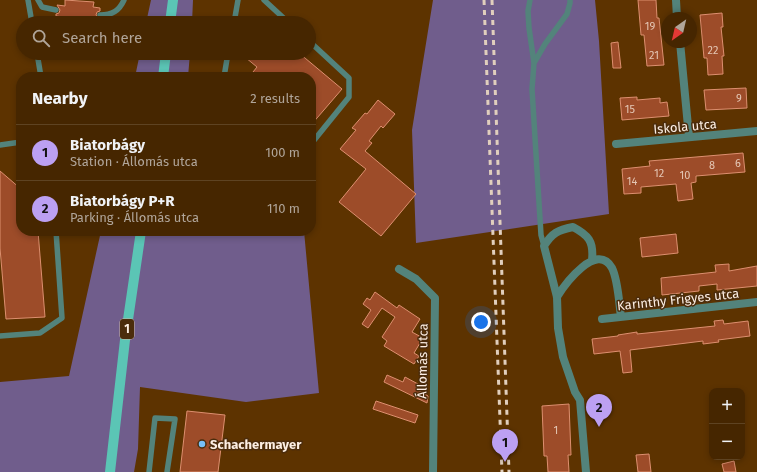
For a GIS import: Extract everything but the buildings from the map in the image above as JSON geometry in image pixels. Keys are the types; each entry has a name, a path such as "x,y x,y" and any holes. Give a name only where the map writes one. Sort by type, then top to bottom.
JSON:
{"main road":[{"path":"171,16 173,0"},
{"path":"163,72 165,60"},
{"name":"1","path":"110,472 125,340 140,236"}],"street":[{"path":"676,0 677,12"},
{"path":"681,48 689,137"},
{"name":"Iskola utca","path":"616,144 757,131"},
{"path":"586,472 580,400 575,392 563,357 558,328 557,297 544,246 550,236 556,232 573,227 588,237 594,249 592,260"},
{"path":"557,297 562,287 581,267 592,260 603,260 608,262 614,274 621,317"},
{"name":"Állomás utca","path":"399,269 416,279 435,298 433,472"},
{"name":"Karinthy Frigyes utca","path":"602,319 757,302"}],"lane":[{"path":"28,0 31,16"},
{"path":"38,0 42,7 56,10"},
{"path":"100,15 107,15 116,12 121,7 124,0"},
{"path":"235,16 238,0"},
{"path":"264,0 281,16"},
{"path":"530,0 528,11 534,63 533,97 541,235 544,246"},
{"path":"534,63 545,44 567,14 570,0"},
{"path":"316,47 349,78 349,97 316,138"},
{"path":"38,60 40,72"},
{"path":"225,72 227,60"},
{"path":"0,146 16,143"},
{"path":"0,336 40,333 62,318 56,236"},
{"path":"149,472 155,418 175,419 167,472"},
{"path":"112,455 115,472"}],"shaded area":[{"path":"151,0 193,0 192,16 148,16"},
{"path":"433,0 595,0 599,41 609,214 416,243 412,130"},
{"path":"139,60 189,60 188,72 136,72"},
{"path":"100,236 304,236 319,393 246,402 140,387 138,449 134,472 0,472 0,382 69,376"}],"railway":[{"path":"484,0 502,472"},
{"path":"492,0 509,472"}],"place":[{"name":"Biatorbágy P+R","path":"599,427"},
{"name":"Schachermayer","path":"202,444"},
{"name":"Biatorbágy","path":"505,462"}]}
